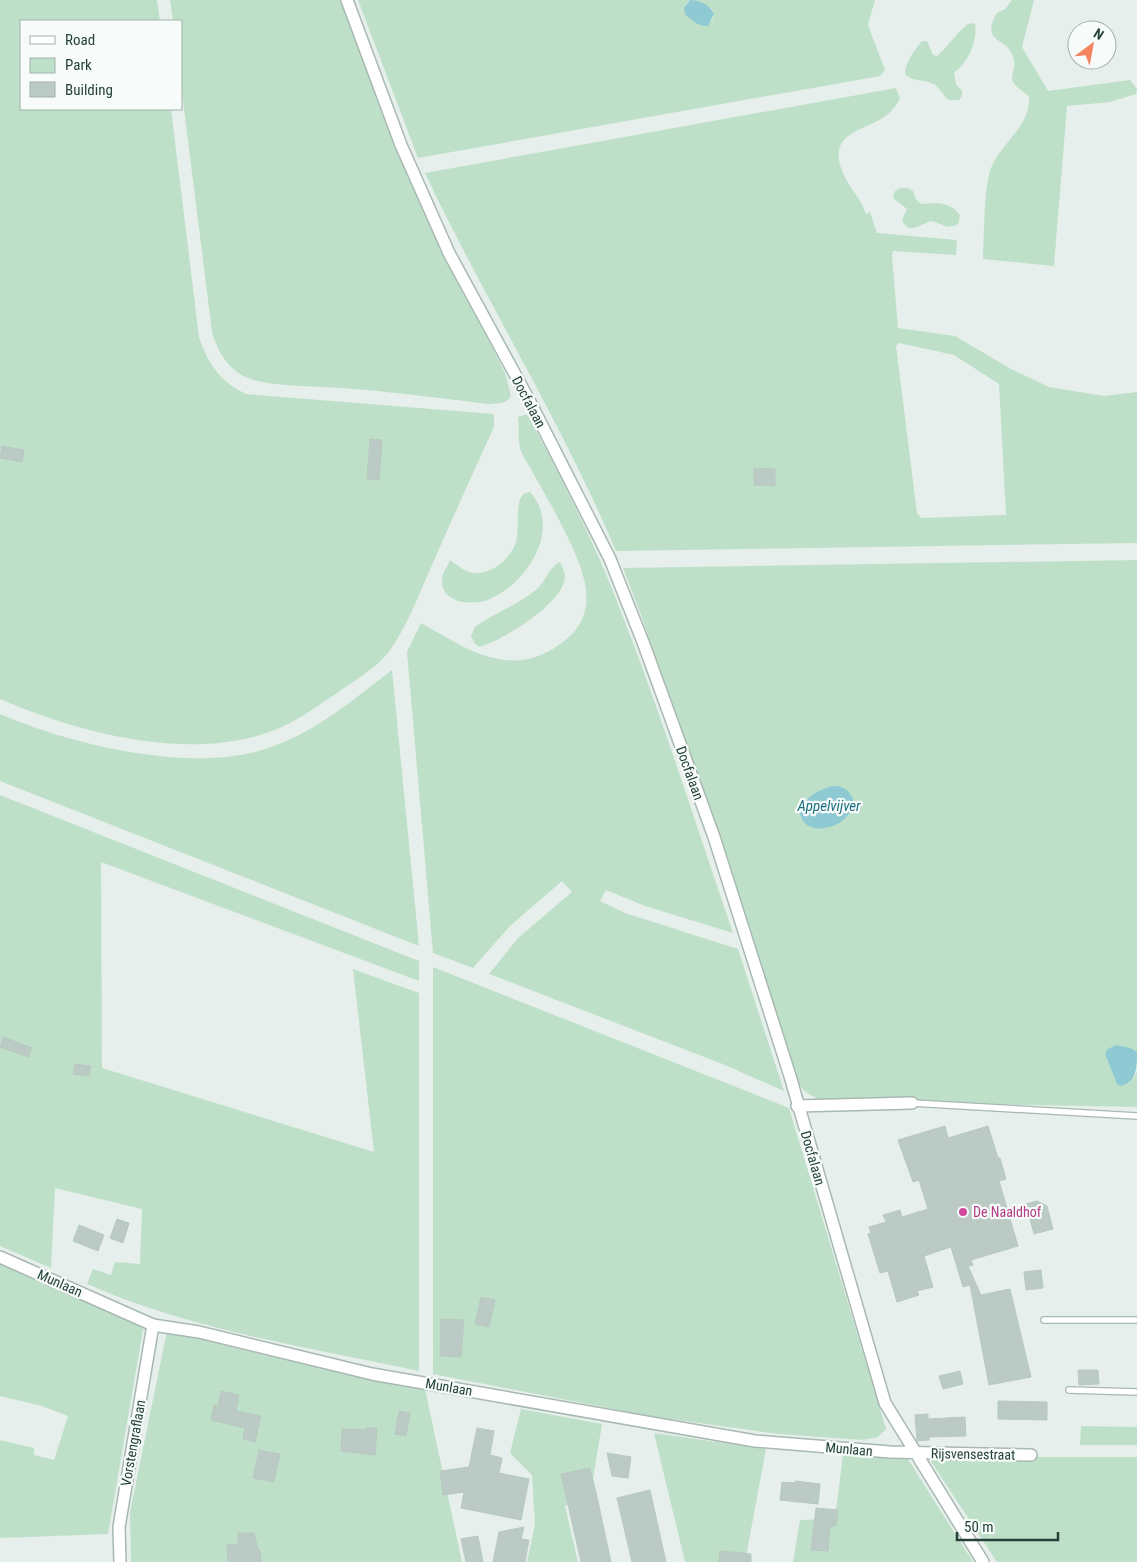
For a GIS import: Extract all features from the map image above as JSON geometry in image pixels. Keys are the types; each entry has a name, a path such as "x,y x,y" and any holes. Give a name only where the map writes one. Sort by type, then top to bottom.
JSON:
{"street":[{"name":"Docfalaan","path":"348,0 401,145 449,253 534,410 610,559 643,642 714,837 790,1076 797,1106 885,1403 983,1562"},
{"path":"797,1106 912,1103"},
{"name":"Munlaan","path":"0,1256 153,1325 199,1332 372,1374 755,1441 915,1453"},
{"name":"Vorstengraflaan","path":"120,1562 119,1527 153,1325"},
{"name":"Rijsvensestraat","path":"915,1453 1031,1454"}],"lane":[{"path":"912,1103 1137,1116"},
{"path":"1044,1320 1137,1320"},
{"path":"1069,1390 1137,1392"}],"green space":[{"path":"0,0 157,0 160,20 20,20 20,110 171,110 199,337 216,372 229,384 246,394 494,414 494,427 412,610 395,643 388,653 370,670 296,720 272,731 240,740 205,744 170,743 98,732 64,723 0,699"},
{"path":"170,0 340,0 414,191 505,373 511,396 507,401 488,404 416,395 269,383 241,375 229,365 217,347 212,332 182,93 182,20 173,20"},
{"path":"358,0 690,0 687,3 712,21 714,14 712,9 693,0 875,0 868,25 885,70 880,76 418,158"},
{"path":"1012,0 1034,0 1022,47 1048,91 1130,80 1137,89 1136,94 1110,102 1067,106 1054,266 983,259 985,204 989,174 993,163 1025,118 1028,108 1029,96 1012,80 1014,62 1012,54 996,38 991,29 997,13 1005,9"},
{"path":"970,23 975,24 976,31 973,45 964,63 954,73 956,84 962,91 962,96 959,100 949,100 935,85 912,79 905,74 909,61 922,41 927,41 933,55 937,56"},
{"path":"896,88 900,98 895,107 879,120 851,134 839,148 839,159 843,173 862,203 866,214 870,212 877,233 957,240 956,255 893,251 898,328 955,336 1011,369 1049,387 1104,396 1137,392 1137,543 616,551 571,455 425,173","holes":["899,343 954,355 999,384 1006,515 921,518 917,513 896,346"]},
{"path":"900,188 908,188 913,191 916,199 921,204 937,203 952,207 960,215 958,224 950,227 930,221 918,227 907,227 902,220 907,209 893,198 894,192"},
{"path":"527,414 588,534 624,618 672,752 733,933 645,906 606,890 600,901 625,913 738,949 784,1091 725,1065 489,974 518,938 572,892 562,881 510,926 473,968 433,953 407,652 421,623 452,641 484,655 500,659 534,658 551,650 567,639 584,615 586,588 577,558 557,516 520,448 518,417"},
{"path":"530,492 539,506 543,521 542,536 537,552 529,566 506,590 485,601 468,602 452,598 443,587 442,578 450,560 464,570 474,573 488,571 502,563 512,551 517,538 520,499 523,494"},
{"path":"1137,560 1137,1052 1131,1048 1107,1060 1114,1072 1133,1078 1137,1072 1137,1107 824,1101 804,1090 799,1084 751,935 641,615 623,568","holes":["823,789 854,808 846,818 805,800"]},
{"path":"560,562 565,575 562,587 543,609 530,620 502,637 479,647 475,644 471,636 475,627 531,594 541,585 553,567"},
{"path":"392,670 419,946 0,781 0,714 62,736 134,753 207,758 240,755 271,747 304,732 349,703"},
{"path":"0,795 419,961 419,981 101,862 102,1068 374,1152 353,969 419,993 419,1371 250,1336 208,1325 167,1314 87,1284 93,1269 111,1275 115,1262 140,1264 142,1209 55,1188 51,1268 0,1246"},
{"path":"433,967 789,1108 886,1429 878,1437 862,1440 779,1434 649,1416 433,1374"},
{"path":"0,1263 73,1297 144,1324 108,1534 0,1538 0,1440 34,1448 34,1455 54,1460 68,1416 42,1406 0,1396"},
{"path":"167,1331 276,1358 425,1389 462,1562 131,1562 130,1512"},
{"path":"521,1409 602,1424 591,1491 565,1506 578,1562 527,1562 535,1524 532,1475 510,1453"},
{"path":"1081,1426 1137,1427 1137,1445 1080,1445"},
{"path":"654,1433 766,1449 745,1562 685,1562"},
{"path":"843,1455 906,1456 973,1562 793,1562 800,1520 835,1519"},
{"path":"928,1457 1137,1457 1137,1562 997,1562"}],"water":[{"path":"690,0 697,1 710,8 714,14 708,26 698,24 685,14 684,8"},
{"name":"Appelvijver","path":"833,786 844,788 849,792 854,802 852,810 846,818 829,827 820,829 811,827 804,822 800,814 802,808 812,795"},
{"path":"1116,1045 1131,1048 1137,1052 1135,1073 1130,1081 1121,1086 1117,1084 1105,1054 1108,1049"}],"building":[{"path":"370,439 382,440 379,480 367,479"},
{"path":"2,446 24,450 22,462 0,458"},
{"path":"754,468 775,469 775,486 754,485"},
{"path":"3,1037 32,1048 28,1057 0,1047"},
{"path":"75,1064 91,1066 89,1076 73,1074"},
{"name":"De Naaldhof","path":"945,1126 948,1138 988,1126 998,1158 1000,1158 1006,1179 999,1181 1018,1246 971,1260 973,1265 968,1266 981,1295 1010,1289 1031,1377 989,1385 970,1285 963,1287 951,1247 924,1256 933,1287 917,1291 919,1295 897,1302 888,1271 880,1273 868,1234 871,1233 869,1227 886,1222 883,1215 900,1210 902,1217 928,1209 919,1180 913,1182 898,1140"},
{"path":"1037,1201 1047,1206 1053,1229 1034,1234 1026,1204"},
{"path":"117,1219 129,1223 123,1243 110,1238"},
{"path":"79,1225 104,1235 98,1251 73,1241"},
{"path":"1041,1270 1043,1288 1026,1290 1024,1272"},
{"path":"481,1297 495,1300 489,1327 475,1324"},
{"path":"441,1319 464,1320 461,1357 440,1356"},
{"path":"1078,1370 1098,1370 1099,1384 1079,1385"},
{"path":"960,1371 963,1384 943,1389 939,1376"},
{"path":"221,1391 239,1395 236,1411 261,1416 255,1442 243,1439 245,1428 211,1420 214,1405 218,1406"},
{"path":"998,1401 1047,1402 1047,1420 998,1419"},
{"path":"399,1411 410,1413 406,1436 395,1434"},
{"path":"928,1414 928,1419 965,1417 966,1436 929,1437 929,1440 917,1441 915,1415"},
{"path":"366,1428 377,1428 375,1455 341,1451 342,1429 366,1430"},
{"path":"477,1428 494,1431 490,1455 502,1458 499,1473 529,1479 521,1520 461,1508 464,1492 443,1495 440,1471 469,1467"},
{"path":"259,1450 280,1454 274,1482 253,1478"},
{"path":"607,1453 631,1457 628,1478 612,1476"},
{"path":"590,1468 611,1562 581,1562 561,1474"},
{"path":"795,1481 820,1484 818,1504 780,1500 782,1482 795,1483"},
{"path":"650,1490 666,1562 632,1562 617,1498"},
{"path":"816,1508 838,1510 836,1526 830,1526 828,1551 811,1550"},
{"path":"524,1527 521,1539 529,1540 525,1562 493,1562 499,1532"},
{"path":"238,1533 254,1533 258,1550 260,1550 261,1562 228,1562 227,1545 238,1544"},
{"path":"478,1536 483,1562 466,1562 461,1539"},
{"path":"720,1551 751,1554 751,1562 719,1562"}],"place":[{"name":"De Naaldhof","path":"963,1212"}]}
